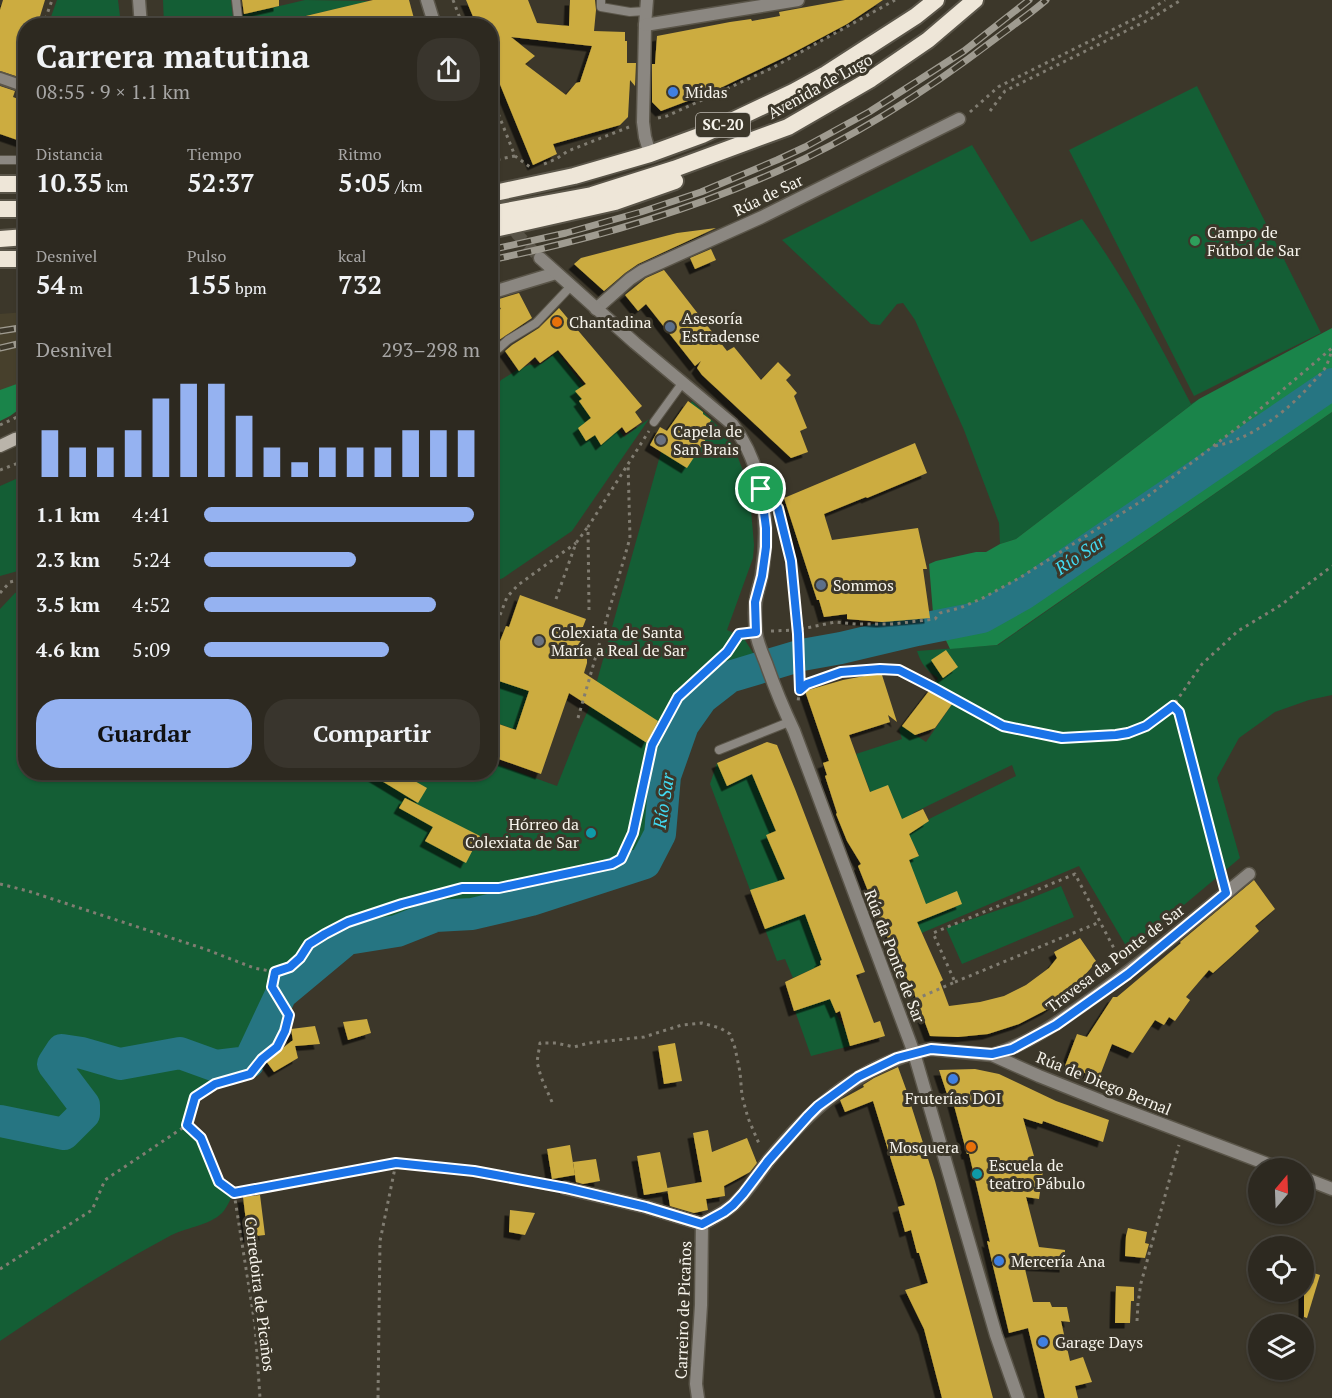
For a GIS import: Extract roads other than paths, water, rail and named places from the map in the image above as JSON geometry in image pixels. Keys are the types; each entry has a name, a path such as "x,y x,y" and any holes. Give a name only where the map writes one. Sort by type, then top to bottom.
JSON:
{"highway":[{"name":"Avenida de Lugo","path":"498,193 574,176 650,154 702,135 826,74 916,16 936,0"},
{"name":"Avenida de Lugo","path":"498,213 592,195 674,170 788,128 871,79 928,40 975,0"},
{"path":"498,228 615,202 710,168 788,128"},
{"path":"0,184 18,184"},
{"path":"498,187 512,190"},
{"path":"0,209 18,209"},
{"path":"0,230 18,230"},
{"path":"0,239 18,238"},
{"path":"0,259 18,260"}],"main road":[{"path":"0,446 18,439"}],"street":[{"path":"139,0 140,18"},
{"path":"428,0 433,18"},
{"path":"645,25 798,0"},
{"path":"647,6 643,122 650,154"},
{"path":"0,78 18,84"},
{"name":"Rúa de Sar","path":"596,309 642,271 762,217 959,119"},
{"path":"540,258 596,309 683,382"},
{"path":"498,291 556,273"},
{"name":"Rúa da Ponte de Sar","path":"683,382 732,424 749,451 761,489 766,528 762,576 755,602 756,635 914,1053 996,1335 1018,1398"},
{"name":"Travesa da Ponte de Sar","path":"992,1054 1012,1049 1056,1025 1128,974 1250,874"},
{"name":"Rúa de Diego Bernal","path":"914,1053 931,1049 992,1054 1049,1080 1251,1158"},
{"name":"Carreiro de Picaños","path":"566,1188 636,1204 702,1224 733,1205 808,1116 845,1085 887,1062 914,1053"},
{"path":"1314,1182 1332,1189"},
{"name":"Carreiro de Picaños","path":"698,1398 696,1384 701,1305 702,1224"}],"lane":[{"path":"236,0 238,18"},
{"path":"601,0 601,7 630,12 647,6"},
{"path":"0,160 18,160"},
{"path":"499,348 536,324 571,286"},
{"path":"654,422 683,382"},
{"path":"719,750 789,722"}],"waterway":[{"name":"Río Sar","path":"0,1121 64,1134 84,1114 84,1105 53,1064 62,1050 120,1064 180,1053 216,1066 249,1062 281,994 347,939 397,931 435,916 472,914 531,900 645,863 660,834 665,776 683,725 702,698 729,677 802,655 982,617 1023,594 1332,384"}],"tunnel":[{"path":"498,201 517,234 540,258"}],"railway":[{"path":"498,248 566,233 641,212 701,192 805,147 869,112 964,51 1029,0"},
{"path":"498,258 600,234 673,212 743,186 807,158 863,128 917,94 970,58 1046,0"},
{"path":"0,331 18,328"},
{"path":"0,348 18,344"}],"place":[{"name":"Midas","path":"673,92"},
{"name":"Campo de Fútbol de Sar","path":"1195,241"},
{"name":"Chantadina","path":"557,322"},
{"name":"Asesoría Estradense","path":"670,327"},
{"name":"Capela de San Brais","path":"661,440"},
{"name":"Sommos","path":"821,585"},
{"name":"Colexiata de Santa María a Real de Sar","path":"539,641"},
{"name":"Hórreo da Colexiata de Sar","path":"591,833"},
{"name":"Fruterías DOI","path":"953,1079"},
{"name":"Mosquera","path":"971,1147"},
{"name":"Escuela de teatro Pábulo","path":"977,1174"},
{"name":"Mercería Ana","path":"999,1261"},
{"name":"Garage Days","path":"1043,1342"}]}
